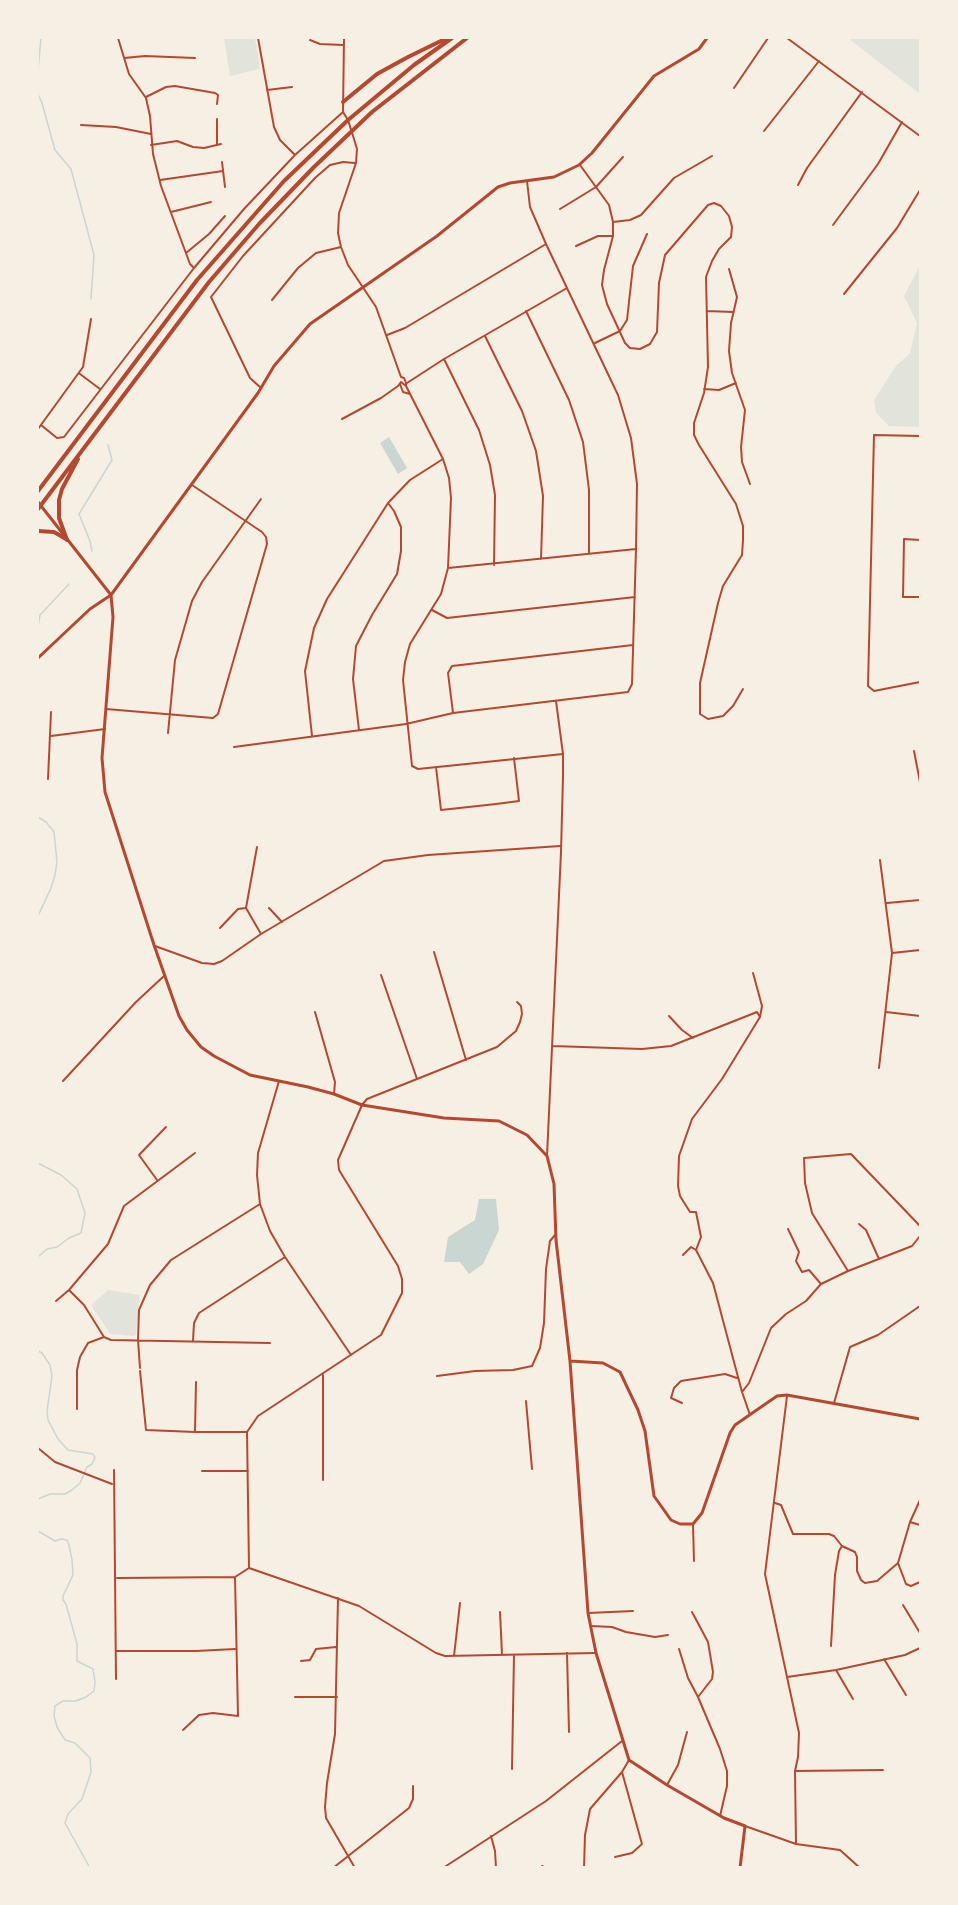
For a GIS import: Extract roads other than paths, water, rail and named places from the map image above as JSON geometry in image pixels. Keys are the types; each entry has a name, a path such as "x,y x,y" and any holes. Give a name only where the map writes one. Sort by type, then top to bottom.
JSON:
{"main road":[{"path":"343,102 377,74 449,38"},
{"path":"38,491 197,280 284,181 348,120 449,38"},
{"path":"38,505 209,282 267,216 372,112 467,38"},
{"path":"67,540 59,518 59,500 62,489 82,450"},
{"path":"38,531 54,532 67,540"}],"street":[{"path":"118,38 129,74 146,98 150,117 151,145 160,180 186,253 194,268"},
{"path":"258,38 274,127 280,140 295,155"},
{"path":"344,38 343,112 348,120 357,149 356,163 339,213 338,233 341,247 348,265 376,307 406,385 443,459 449,478 451,498 448,568 441,594 407,651 403,680 412,766 418,769 563,754"},
{"path":"38,658 90,609 111,595 261,388 274,366 310,324 437,236 498,187 510,183 554,177 579,165 592,153 654,76 699,49 707,38"},
{"path":"734,88 768,38"},
{"path":"787,38 921,136"},
{"path":"310,40 320,44 344,45"},
{"path":"124,58 145,56 195,58"},
{"path":"764,131 819,62"},
{"path":"146,98 166,87 175,86 216,93 218,95 217,104"},
{"path":"267,90 292,87"},
{"path":"798,185 807,168 862,92"},
{"path":"41,425 57,438 64,437 194,268 244,209 295,155 343,112"},
{"path":"217,119 217,145"},
{"path":"833,225 878,164 902,122"},
{"path":"81,125 116,127 151,134"},
{"path":"151,145 177,141 204,148 221,144"},
{"path":"613,222 630,220 642,215 674,178 712,156"},
{"path":"560,209 596,187 623,157"},
{"path":"222,162 225,187"},
{"path":"261,388 250,378 211,297 243,255 315,178 330,165 343,162 356,163"},
{"path":"579,165 609,205 613,236 602,285 607,304 625,343 630,348 640,349 650,344 657,332 659,283 665,255 708,205 714,203 721,206 729,216 732,227 731,237 719,249 706,277 708,368 694,423 694,435 736,504 744,531 742,555 723,586 718,603 700,683 700,714 708,718 723,716 733,706 743,689"},
{"path":"160,180 223,171"},
{"path":"234,747 406,724 453,713 628,692 632,684 637,484 631,438 618,396 530,207 527,181"},
{"path":"844,294 897,228 921,190"},
{"path":"171,212 212,202"},
{"path":"186,253 209,234 225,216"},
{"path":"594,343 620,331 627,320 633,266 647,234"},
{"path":"576,246 598,236 613,236"},
{"path":"386,335 405,328 546,244"},
{"path":"272,300 298,268 316,253 341,247"},
{"path":"729,269 737,297 729,351 744,410 742,462 750,484"},
{"path":"406,385 413,378 444,359 567,288"},
{"path":"526,311 569,400 583,442 590,490 589,553"},
{"path":"707,311 733,312"},
{"path":"38,429 80,374 91,319"},
{"path":"484,336 522,411 536,451 543,496 541,559"},
{"path":"444,359 479,430 490,465 495,495 494,564"},
{"path":"80,374 100,388"},
{"path":"403,377 413,378"},
{"path":"342,419 381,398 400,383 403,377"},
{"path":"400,383 406,385"},
{"path":"400,383 403,392 410,394"},
{"path":"704,389 719,390 736,383"},
{"path":"921,436 875,435 867,686 874,692 921,682"},
{"path":"312,736 305,671 314,628 327,599 388,503 410,480 443,459"},
{"path":"106,709 213,718 218,714 267,544 262,532 191,484"},
{"path":"168,733 175,660 192,601 202,582 261,499"},
{"path":"359,730 353,679 356,646 397,574 401,551 401,527 388,503"},
{"path":"38,505 111,595 113,617 102,758 105,792 154,945 179,1016 187,1030 201,1047 250,1075 334,1094 362,1105 444,1118 499,1120 527,1135 547,1156"},
{"path":"921,540 904,539 903,597 921,597"},
{"path":"448,568 636,549"},
{"path":"432,610 447,618 635,597"},
{"path":"453,713 448,673 452,666 633,645"},
{"path":"556,701 563,754 561,852 547,1156 554,1184 556,1233 570,1361 588,1613 596,1653 622,1741 629,1760 720,1816 796,1844 840,1850 862,1868 921,1867"},
{"path":"48,779 51,712"},
{"path":"50,736 105,729"},
{"path":"914,751 921,782"},
{"path":"436,767 441,810 496,804 519,801 514,758"},
{"path":"154,945 202,963 214,964 384,861 428,855 560,846"},
{"path":"257,847 246,908 261,934"},
{"path":"879,1068 892,953 880,860"},
{"path":"886,903 921,900"},
{"path":"220,928 238,909 246,908"},
{"path":"269,908 282,922"},
{"path":"892,953 921,950"},
{"path":"434,951 466,1060"},
{"path":"696,1250 701,1237 699,1224 696,1212 690,1212 680,1196 678,1186 680,1156 692,1119 722,1079 760,1017 762,1006 753,973"},
{"path":"63,1081 136,1002 165,975"},
{"path":"381,975 417,1079"},
{"path":"249,1568 247,1432 258,1416 381,1335 402,1293 402,1279 398,1266 339,1170 338,1160 362,1105 367,1100 496,1047 516,1031 522,1014 521,1006 517,1002"},
{"path":"315,1012 334,1082 334,1094"},
{"path":"553,1046 642,1049 671,1046 757,1012 760,1017"},
{"path":"886,1012 921,1016"},
{"path":"669,1016 693,1038"},
{"path":"279,1081 258,1153 257,1175 260,1204 270,1231 285,1257 351,1355"},
{"path":"157,1180 139,1155 166,1127"},
{"path":"56,1301 69,1290 108,1244 124,1206 195,1153"},
{"path":"848,1271 812,1212 805,1183 804,1158 851,1154 921,1226"},
{"path":"247,1432 146,1430 138,1340 140,1310 143,1301 150,1285 171,1260 260,1204"},
{"path":"860,1224 866,1230 879,1259"},
{"path":"788,1229 799,1252 796,1262 802,1272 809,1270 822,1284"},
{"path":"437,1376 475,1371 513,1370 532,1366 540,1348 544,1323 546,1269 550,1241 556,1233"},
{"path":"742,1392 749,1383 771,1328 786,1314 806,1300 822,1284 848,1271 912,1246 921,1236"},
{"path":"683,1255 691,1247 696,1250 713,1283 750,1415"},
{"path":"193,1341 194,1323 199,1313 285,1257"},
{"path":"69,1290 84,1305 104,1337 111,1340 270,1343"},
{"path":"834,1403 850,1347 878,1335 921,1306"},
{"path":"77,1409 77,1370 80,1357 88,1343 104,1337"},
{"path":"570,1361 603,1364 620,1372 645,1431 654,1496 670,1520 680,1524 693,1524"},
{"path":"682,1403 671,1398 674,1388 681,1381 725,1374 738,1378"},
{"path":"322,1375 323,1480"},
{"path":"195,1432 196,1382"},
{"path":"787,1395 765,1574 799,1733 795,1771 796,1844"},
{"path":"694,1561 693,1524 702,1513 730,1433 735,1425 777,1396 787,1395 921,1419"},
{"path":"526,1401 532,1469"},
{"path":"38,1448 55,1462 113,1485"},
{"path":"114,1470 116,1679"},
{"path":"202,1471 248,1471"},
{"path":"774,1503 781,1505 793,1534 829,1534 834,1536 842,1546 855,1552 857,1571 861,1580 865,1582 877,1581 898,1563 910,1522 921,1500"},
{"path":"910,1522 921,1525"},
{"path":"831,1646 835,1575 838,1551 842,1546"},
{"path":"898,1563 906,1584 911,1586 921,1582"},
{"path":"116,1578 235,1577 249,1568"},
{"path":"249,1568 359,1606 436,1653 454,1656 596,1653"},
{"path":"183,1730 194,1718 206,1713 238,1716 235,1577"},
{"path":"338,1598 335,1734 325,1807 326,1818 355,1868"},
{"path":"454,1656 459,1603"},
{"path":"903,1605 921,1633"},
{"path":"588,1613 633,1611"},
{"path":"500,1612 502,1654"},
{"path":"692,1612 708,1642 713,1672 712,1679 698,1697"},
{"path":"591,1626 612,1627 655,1637 668,1635"},
{"path":"301,1661 310,1660 316,1649 336,1647"},
{"path":"787,1677 836,1670 904,1655 921,1648"},
{"path":"116,1651 235,1649"},
{"path":"679,1649 688,1678 720,1749 727,1772 727,1786 720,1816"},
{"path":"567,1653 569,1732"},
{"path":"512,1769 514,1654"},
{"path":"884,1659 906,1695"},
{"path":"836,1670 853,1700"},
{"path":"295,1697 337,1697"},
{"path":"667,1785 678,1765 687,1732"},
{"path":"442,1868 546,1801 622,1741"},
{"path":"584,1868 585,1835 590,1809 622,1772 629,1760"},
{"path":"795,1771 883,1770"},
{"path":"615,1857 632,1853 642,1844 622,1772"},
{"path":"333,1868 409,1808 413,1798 413,1786"},
{"path":"740,1868 745,1826"},
{"path":"491,1836 496,1868"}],"waterway":[{"path":"38,70 41,38"},
{"path":"38,94 55,150 71,169 94,255 91,299"},
{"path":"92,551 79,514 112,460 108,445"},
{"path":"38,627 40,615 69,584"},
{"path":"38,817 46,822 54,832 57,862 51,888 38,916"},
{"path":"38,1163 61,1175 77,1189 85,1213 81,1233 57,1247 47,1249 38,1257"},
{"path":"38,1351 50,1365 52,1376 47,1411 48,1420 58,1439 68,1450 93,1454 95,1458 87,1467 80,1483 72,1490 65,1494 50,1494 38,1499"},
{"path":"38,1531 55,1541 67,1540 69,1545 73,1575 63,1600 77,1644 77,1661 93,1669 94,1691 76,1701 63,1701 55,1706 54,1716 57,1727 65,1740 75,1743 90,1758 91,1772 82,1799 68,1814 65,1823 90,1868"}]}
